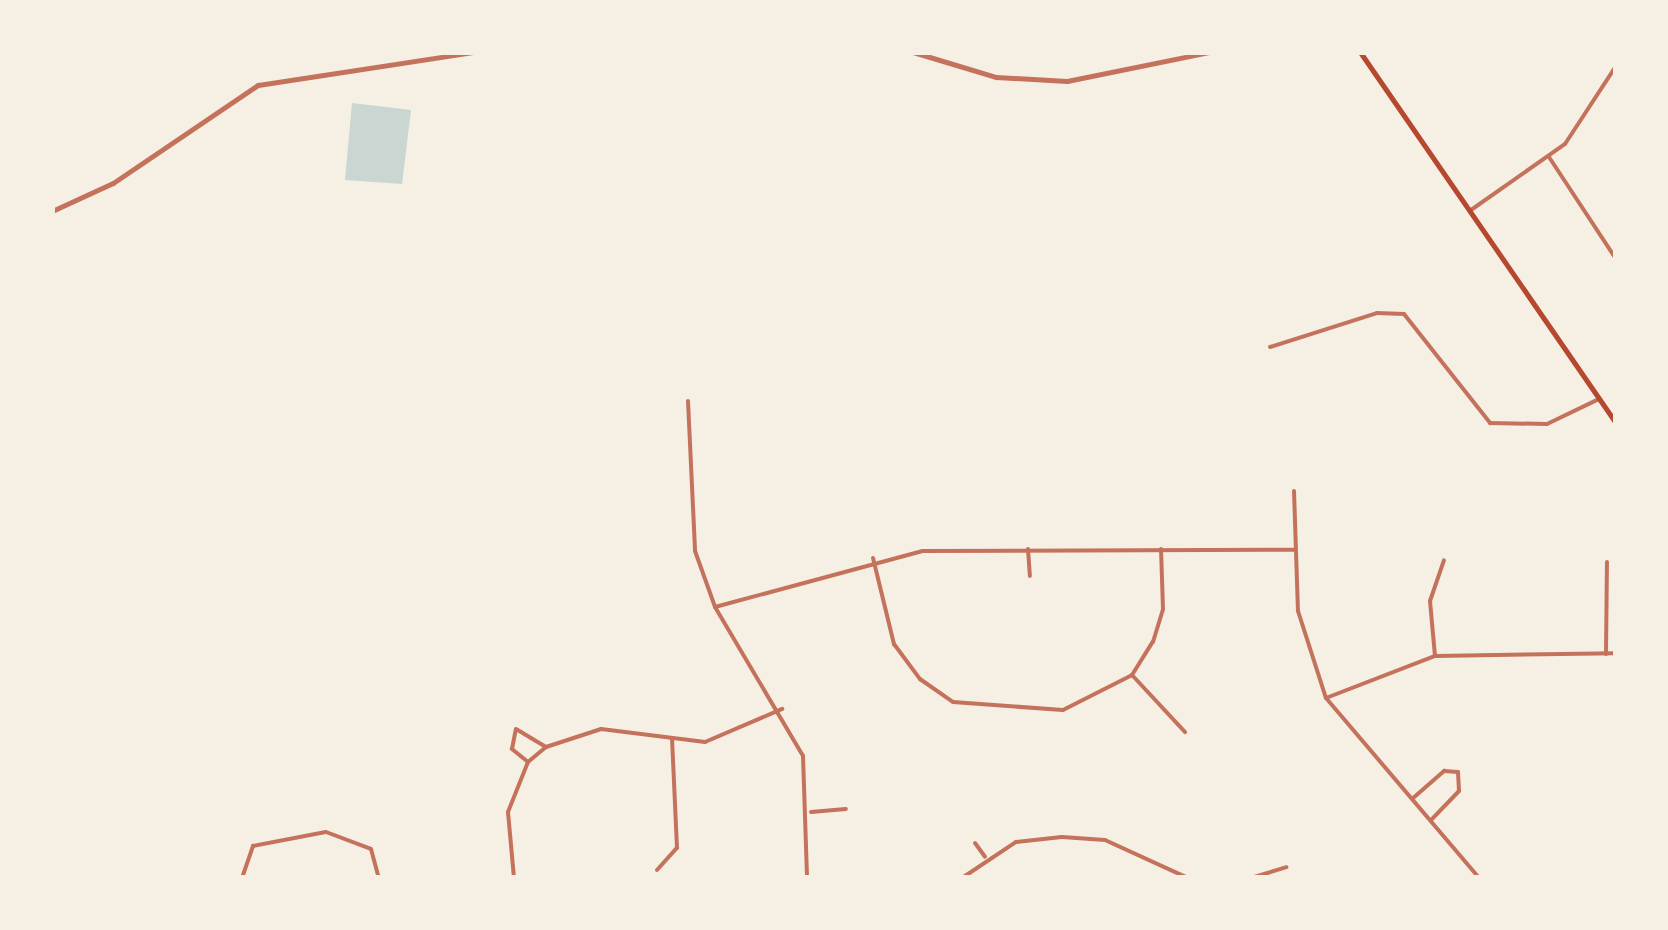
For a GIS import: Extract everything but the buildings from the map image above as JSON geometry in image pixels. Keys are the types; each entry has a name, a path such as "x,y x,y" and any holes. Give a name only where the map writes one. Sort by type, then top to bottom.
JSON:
{"main road":[{"path":"1360,52 1616,423"}],"street":[{"path":"52,211 93,195 269,81 474,52"},
{"path":"912,52 996,77 1067,80 1210,52"},
{"path":"1471,210 1549,156 1616,66"},
{"path":"1549,156 1616,258"},
{"path":"1270,346 1377,313 1404,314 1490,423 1547,424 1599,399"},
{"path":"688,401 689,518 715,607 782,708 803,756 811,812 807,878"},
{"path":"1294,491 1298,611 1326,698 1479,878"},
{"path":"715,607 873,558 1028,550 1295,550"},
{"path":"1028,550 1030,576"},
{"path":"873,558 894,644 953,702 1063,710 1132,675 1163,609 1161,550"},
{"path":"1435,656 1430,601 1444,560"},
{"path":"1606,654 1607,562"},
{"path":"1326,698 1435,656 1616,654"},
{"path":"1132,675 1185,732"},
{"path":"514,878 508,812 528,762 546,747 601,728 705,742 782,708"},
{"path":"528,762 512,749 516,730 546,747"},
{"path":"658,870 678,833 672,738"},
{"path":"1412,799 1439,774 1458,772 1458,791 1430,820"},
{"path":"811,812 846,809"},
{"path":"242,878 253,846 326,832 371,849 379,878"},
{"path":"962,878 985,857 1016,842 1106,840 1188,878"},
{"path":"975,843 985,857"},
{"path":"1251,878 1286,867"}],"shaded area":[{"path":"352,103 411,110 402,184 345,180"}]}
